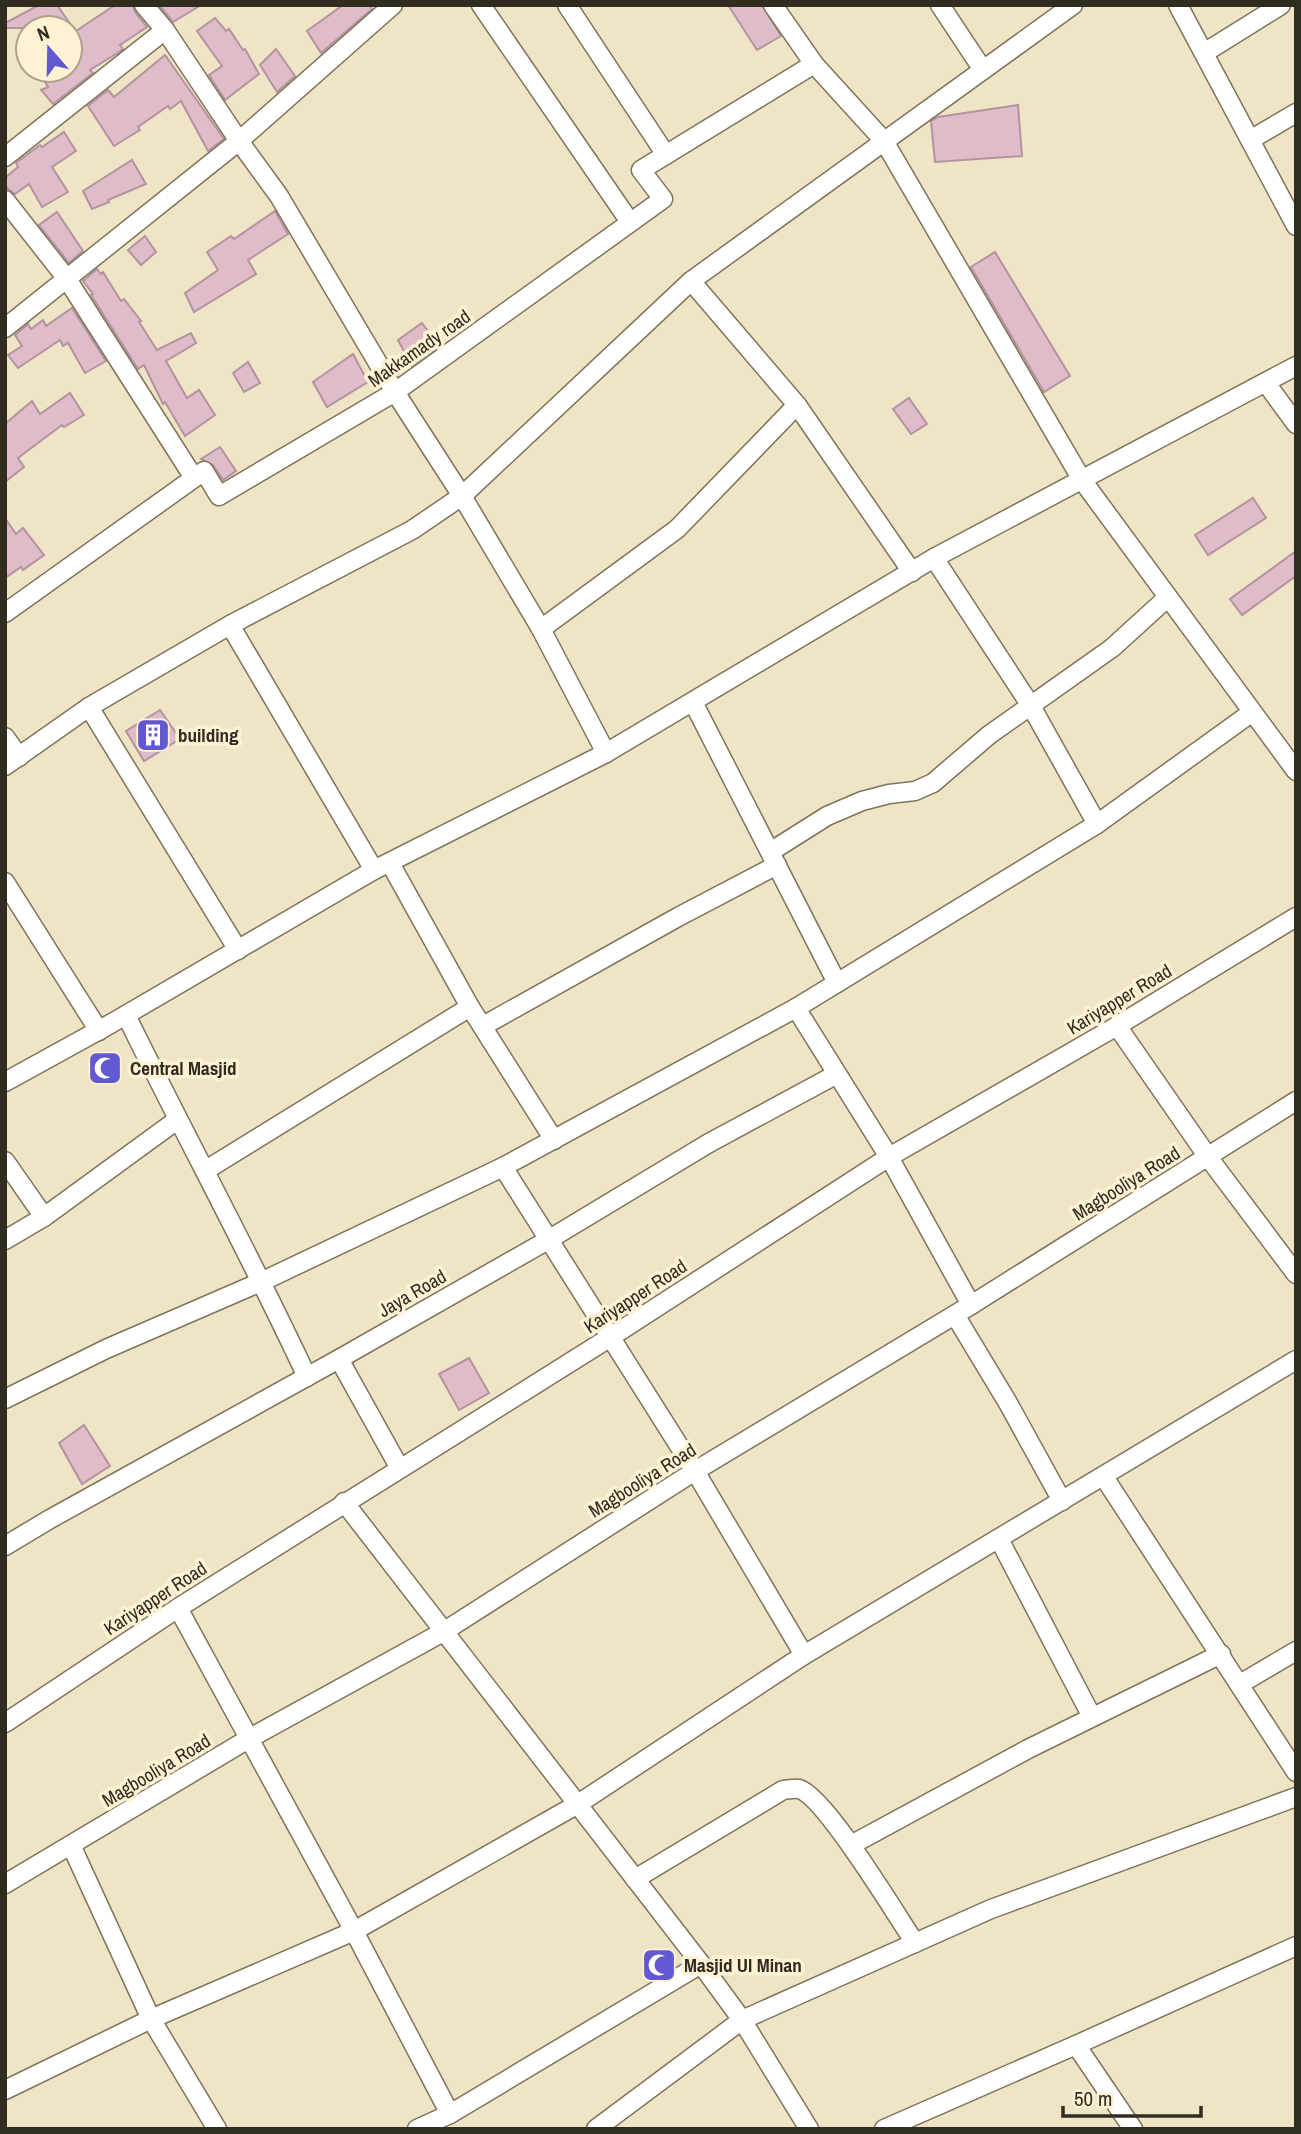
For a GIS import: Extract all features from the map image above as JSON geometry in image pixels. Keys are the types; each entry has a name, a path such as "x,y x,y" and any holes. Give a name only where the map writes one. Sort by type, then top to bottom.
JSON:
{"street":[{"path":"144,5 166,30 239,141 279,196 395,392 462,496 541,629 606,753"},
{"path":"5,328 239,141 393,5"},
{"path":"481,5 630,222"},
{"path":"566,5 666,155"},
{"path":"774,5 814,64 884,141 1082,480 1296,771"},
{"path":"940,5 983,70"},
{"path":"5,737 12,762 89,707 230,625 412,530 462,496 691,281 1073,5"},
{"path":"1178,5 1296,226"},
{"path":"1204,53 1281,5"},
{"path":"5,157 166,30"},
{"name":"Makkamady road","path":"194,478 204,471 219,496 395,392 663,199 642,170 814,64"},
{"path":"1250,140 1296,113"},
{"path":"5,200 67,279 194,478 5,614"},
{"path":"691,281 797,405 912,572"},
{"path":"5,1082 99,1031 382,866 606,753 934,558 1296,366"},
{"path":"1266,383 1296,424"},
{"path":"541,629 677,529 797,405"},
{"path":"934,558 1031,706 1097,824"},
{"path":"483,1027 678,917 773,858 827,816 862,801 915,791 933,783 989,735 1112,648 1167,598"},
{"path":"230,625 554,1140"},
{"path":"693,702 837,983"},
{"path":"89,707 238,950"},
{"path":"5,1399 106,1349 263,1281 503,1167 796,1008 1097,824 1251,713"},
{"path":"5,882 99,1031"},
{"name":"Kariyapper Road","path":"5,1723 178,1608 399,1467 609,1338 889,1157 1117,1026 1296,917"},
{"path":"206,1170 470,1007"},
{"path":"796,1008 889,1157 971,1305"},
{"path":"126,1015 177,1120 263,1281 306,1377"},
{"path":"1117,1026 1208,1157 1296,1274"},
{"name":"Jaya Road","path":"5,1546 548,1240 709,1143 837,1074"},
{"name":"Magbooliya Road","path":"5,1884 250,1738 443,1632 695,1471 955,1315 1296,1101"},
{"path":"5,1240 44,1217 177,1120"},
{"path":"5,1161 44,1217"},
{"path":"503,1167 695,1471 804,1656"},
{"path":"955,1315 1062,1501"},
{"path":"339,1359 399,1467"},
{"path":"5,2090 151,2019 354,1931 578,1804 804,1656 1296,1360"},
{"path":"1104,1477 1296,1772"},
{"path":"344,1502 701,1964 742,2020 809,2129"},
{"path":"999,1539 1092,1717"},
{"path":"178,1608 450,2114"},
{"path":"1240,1684 1296,1651"},
{"path":"851,1845 1028,1749 1220,1654"},
{"path":"635,1879 783,1790 799,1789 811,1797 851,1845 915,1943"},
{"path":"596,2129 742,2020 991,1909 1296,1797"},
{"path":"71,1845 151,2019 217,2129"},
{"path":"884,2129 1296,1946"},
{"path":"417,2129 450,2114 701,1964"},
{"path":"1076,2045 1133,2129"}],"building":[{"path":"39,5 57,5 63,14 22,14"},
{"path":"115,5 133,5 147,27 120,45 123,49 90,70 93,73 84,80 84,26"},
{"path":"159,5 201,5 173,22"},
{"path":"343,5 369,5 372,9 321,53 307,31"},
{"path":"728,5 762,5 781,36 757,50"},
{"path":"14,18 14,28 5,28 5,23"},
{"path":"215,18 226,31 229,29 243,50 245,49 259,74 225,100 209,75 222,66 197,31"},
{"path":"276,49 295,76 277,92 260,65"},
{"path":"165,55 224,139 208,151 181,101 170,109 168,106 138,127 140,130 114,146 88,106 108,90 114,97"},
{"path":"46,84 79,84 53,104 41,90 48,87"},
{"path":"1018,105 1022,156 935,162 931,121 938,117"},
{"path":"64,132 76,151 52,167 68,192 42,207 29,184 15,194 8,189 5,178 18,167 16,163 40,145 42,147"},
{"path":"132,160 146,184 92,209 83,191"},
{"path":"275,211 288,234 248,260 256,274 194,312 185,293 218,270 207,252 231,236 234,239"},
{"path":"57,212 83,251 69,263 39,225"},
{"path":"145,236 156,252 141,265 128,250"},
{"path":"995,252 1070,376 1044,392 971,267"},
{"path":"97,269 101,274 103,272 121,301 124,299 141,321 139,322 157,350 191,333 196,343 166,361 187,398 199,390 215,415 185,436 165,402 163,404 144,365 138,369 83,281"},
{"path":"72,308 106,361 85,373 68,343 63,346 60,340 18,368 8,355 22,346 15,335 28,324 31,329 43,320 46,326"},
{"path":"422,323 439,346 412,366 398,340"},
{"path":"353,354 368,382 327,407 313,382"},
{"path":"248,362 260,383 244,392 233,373"},
{"path":"70,393 84,415 64,427 62,425 18,458 24,467 5,482 5,424 32,401 40,414"},
{"path":"909,398 927,424 911,434 893,409"},
{"path":"220,447 236,471 223,480 213,465 201,459"},
{"path":"1253,498 1266,518 1208,555 1195,535"},
{"path":"5,518 16,534 23,528 44,555 23,570 21,567 5,578"},
{"path":"1296,551 1296,576 1242,615 1230,599"},
{"name":"building","path":"160,710 180,739 144,761 126,731"},
{"path":"469,1358 489,1393 459,1410 439,1374"},
{"path":"84,1425 110,1466 82,1484 59,1443"}],"place":[{"name":"building","path":"153,735"},
{"name":"Central Masjid","path":"105,1068"},
{"name":"Masjid Ul Minan","path":"659,1965"}]}
